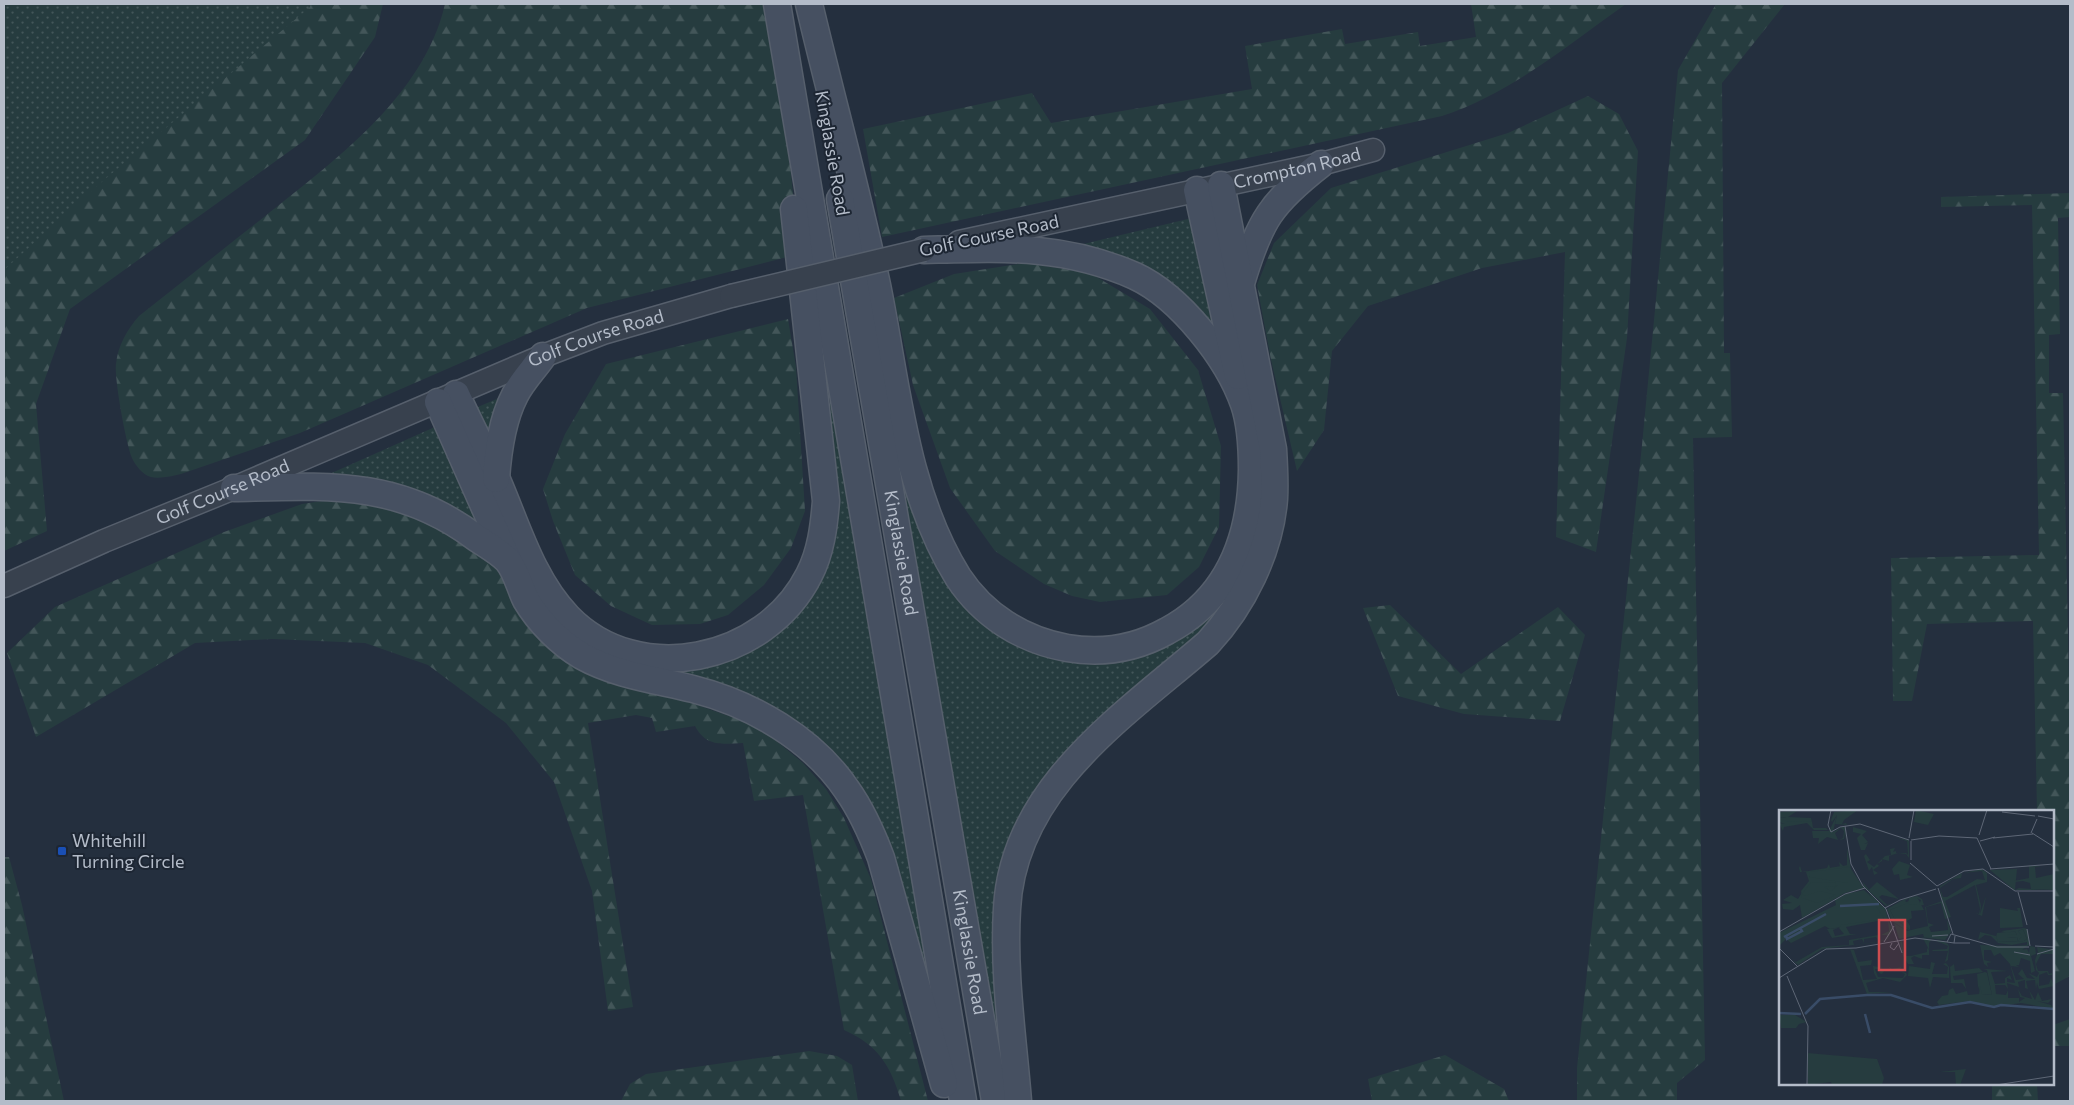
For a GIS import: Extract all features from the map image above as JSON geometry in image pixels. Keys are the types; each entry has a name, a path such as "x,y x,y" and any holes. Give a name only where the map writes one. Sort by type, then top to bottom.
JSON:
{"main road":[{"path":"447,398 496,479 541,580 567,616 583,631 610,645 629,652 657,658 682,659 708,655 732,647 758,633 777,618 809,575 819,550 826,501 775,4"},
{"name":"Kinglassie Road","path":"775,4 963,1101"},
{"path":"808,4 877,285 897,405 922,492 939,538 959,578 976,599 1003,624 1035,640 1054,646 1098,651 1117,650 1155,638 1192,616 1209,599 1225,577 1241,542 1248,518 1252,457 1209,188"},
{"name":"Kinglassie Road","path":"808,4 995,1101"},
{"path":"1241,284 1254,242 1268,215 1293,187 1321,164"},
{"path":"1018,1101 1006,954 1006,907 1018,852 1028,826 1047,796 1085,750 1208,643 1219,631 1246,589 1260,556 1271,518 1274,483 1273,449 1241,284 1209,188"},
{"path":"924,250 1000,248 1060,252 1104,264 1139,278 1163,293 1184,312 1205,336 1244,403"},
{"path":"496,479 498,455 508,410 516,393 543,356"},
{"path":"447,398 508,561 526,600 543,623 583,656 637,676 713,694 751,710 785,730 817,755 846,789 867,823 881,858 907,944 949,1101"},
{"path":"234,488 312,486 381,492 411,501 439,513 508,561"}],"street":[{"name":"Crompton Road","path":"1209,188 1321,164 1373,150"},
{"name":"Golf Course Road","path":"4,586 104,540 234,488 543,356 603,333 731,296 924,250 1209,188"}],"green space":[{"path":"4,4 311,4 311,7 4,271"},
{"path":"311,4 383,4 375,37 305,140 70,309 36,404 47,531 4,551 4,270 104,180 310,7"},
{"path":"445,4 774,4 799,254 587,308 300,433 181,474 158,478 145,474 132,458 121,411 117,383 117,357 127,332 139,316 319,173 373,124 397,97 418,68 434,37"},
{"path":"1471,4 1626,4 1515,82 1467,107 1442,116 882,237 863,129 1032,93 1051,123 1252,89 1245,46 1342,29 1345,44 1418,32 1420,46 1476,37"},
{"path":"1716,4 1785,4 1722,83 1724,353 1730,353 1732,437 1693,438 1705,1060 1677,1083 1677,1101 1577,1101 1577,1068 1642,445 1678,70"},
{"path":"1588,96 1619,114 1638,151 1627,338 1596,552 1556,537 1565,252 1482,268 1368,306 1332,351 1324,430 1297,471 1271,360 1257,285 1274,243 1331,188 1508,133"},
{"path":"2070,193 2070,217 2058,218 2060,334 2049,335 2049,393 2063,393 2070,732 2070,976 2054,984 2054,810 2037,810 2033,621 1927,624 1912,701 1893,701 1891,558 2039,555 2032,205 1941,207 1941,197"},
{"path":"1192,218 1217,335 1075,246"},
{"path":"1025,263 1090,273 1150,309 1198,370 1221,446 1219,527 1199,567 1167,595 1100,602 1072,596 1044,584 995,551 950,488 913,385 894,298 954,274"},
{"path":"788,319 796,367 805,511 791,548 764,585 728,615 700,624 652,625 611,606 575,575 553,521 543,489 565,434 606,364"},
{"path":"506,395 491,441 473,409"},
{"path":"834,403 932,973 923,975 825,749 593,651 538,592 676,669 808,594 824,404"},
{"path":"437,426 482,525 466,517 325,476"},
{"path":"1263,431 1229,603 1027,810 1006,1047 997,1049 892,440 939,560 1064,657 1205,615"},
{"path":"381,492 411,501 677,698 746,722 774,739 803,763 826,789 844,818 871,879 928,1101 901,1101 893,1077 881,1058 866,1042 844,1030 803,795 754,801 743,743 721,744 709,741 699,733 695,726 656,732 652,718 636,715 588,723 633,1007 608,1011 592,891 554,782 506,723 428,665 365,643 272,639 195,643 36,737 7,653 55,607 224,532 302,504"},
{"path":"1390,605 1461,674 1558,607 1585,635 1560,721 1464,714 1398,696 1363,608"},
{"path":"4,857 9,857 22,905 64,1101 4,1101"},
{"path":"2070,1019 2070,1046 2054,1046 2054,1025"},
{"path":"809,1051 837,1056 852,1065 858,1101 621,1101 630,1084 646,1074"},
{"path":"1445,1055 1504,1089 1509,1101 1372,1101 1368,1079"},
{"path":"1992,1085 2037,1085 2038,1101 1992,1101"}],"place":[{"name":"Whitehill Turning Circle","path":"62,851"}]}
